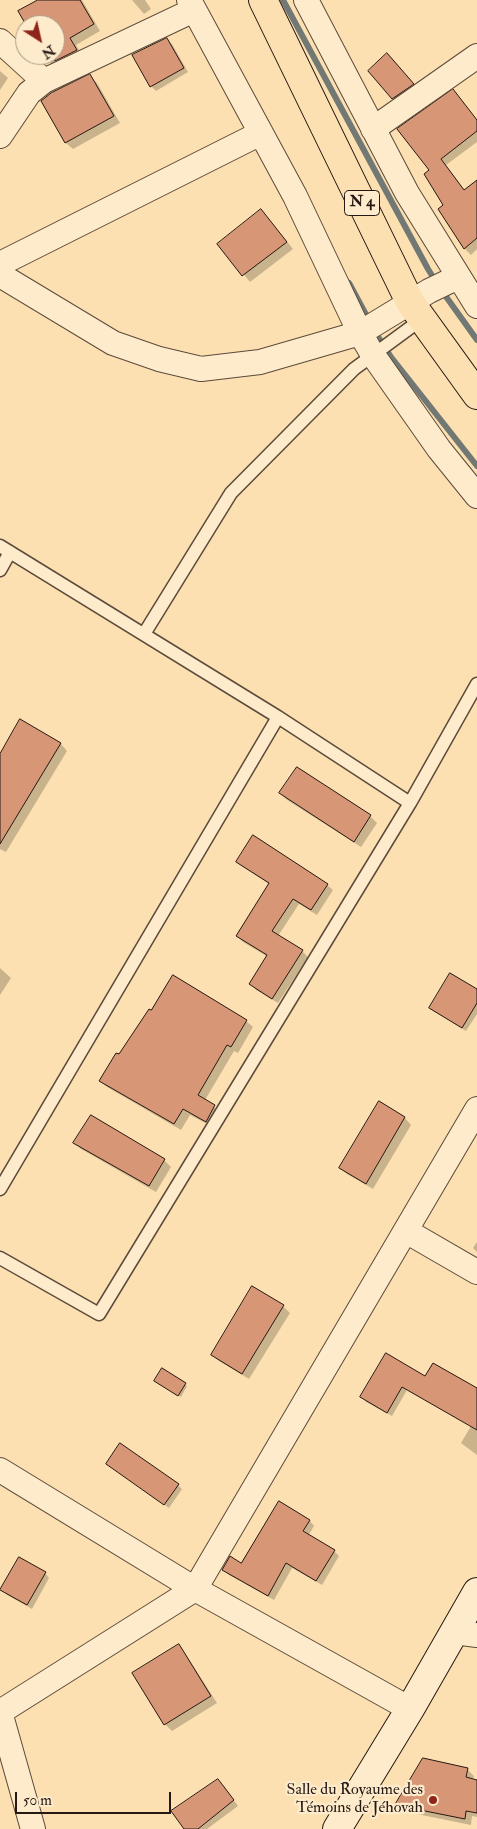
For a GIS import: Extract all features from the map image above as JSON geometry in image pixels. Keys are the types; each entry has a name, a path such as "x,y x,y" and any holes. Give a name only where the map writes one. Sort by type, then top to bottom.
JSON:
{"highway":[{"name":"N 4","path":"263,0 416,311 477,395"}],"main road":[{"path":"337,1829 410,1709 466,1634 477,1592"}],"street":[{"path":"306,0 407,193 458,276 476,301"},
{"path":"0,136 29,93 44,81 191,5 295,196 360,333 373,355 439,449 477,496"},
{"path":"0,41 44,81"},
{"path":"373,129 477,56"},
{"path":"0,264 260,133"},
{"path":"0,275 114,343 159,359 201,369 260,362 360,333 416,311 458,276"},
{"path":"33,1829 0,1712 195,1589 477,1109"},
{"path":"406,1231 477,1272"},
{"path":"0,1470 195,1589 410,1709"}],"lane":[{"path":"144,634 231,493 354,368 373,355 416,311"},
{"path":"0,570 5,549 278,717 410,803"},
{"path":"0,1258 99,1314 410,803 477,684"},
{"path":"0,1189 278,717"}],"building":[{"path":"38,0 80,0 94,24 70,38 77,50 65,56 65,15 20,15 18,11"},
{"path":"167,38 184,68 150,87 132,55"},
{"path":"387,53 414,84 392,99 368,71"},
{"path":"90,74 114,116 65,143 41,101 51,93"},
{"path":"453,89 477,120 477,131 441,159 464,190 477,180 477,238 464,249 438,209 443,205 424,174 429,170 397,129"},
{"path":"261,209 287,242 242,276 217,244"},
{"path":"20,719 61,743 0,844 0,754"},
{"path":"297,767 371,815 354,842 279,793"},
{"path":"253,835 328,884 311,910 293,899 272,931 303,950 272,999 249,984 267,955 236,936 269,883 236,862"},
{"path":"450,973 477,989 477,1003 462,1028 429,1008"},
{"path":"173,975 247,1020 231,1047 227,1045 198,1095 215,1105 206,1122 183,1109 174,1124 99,1081 116,1053 119,1054 149,1009 151,1010"},
{"path":"379,1101 405,1117 366,1184 339,1168"},
{"path":"91,1115 165,1159 149,1186 73,1143"},
{"path":"252,1286 284,1305 242,1374 211,1355"},
{"path":"386,1353 425,1376 433,1363 477,1388 477,1430 402,1387 387,1413 360,1397"},
{"path":"162,1368 186,1383 178,1396 154,1381"},
{"path":"120,1443 179,1484 164,1505 106,1464"},
{"path":"279,1501 310,1520 303,1531 335,1550 316,1581 286,1563 268,1596 222,1570 230,1556 241,1563"},
{"path":"19,1557 46,1572 27,1605 0,1590"},
{"path":"179,1644 211,1696 164,1725 132,1673"},
{"path":"423,1758 468,1768 466,1777 477,1780 477,1813 466,1811 465,1819 395,1805"},
{"path":"218,1779 234,1800 198,1829 184,1829 171,1811"}],"waterway":[{"path":"283,0 436,282"},
{"path":"349,283 391,357 477,466"},
{"path":"442,291 477,340"}],"place":[{"name":"Salle du Royaume des Témoins de Jéhovah","path":"433,1800"}]}
